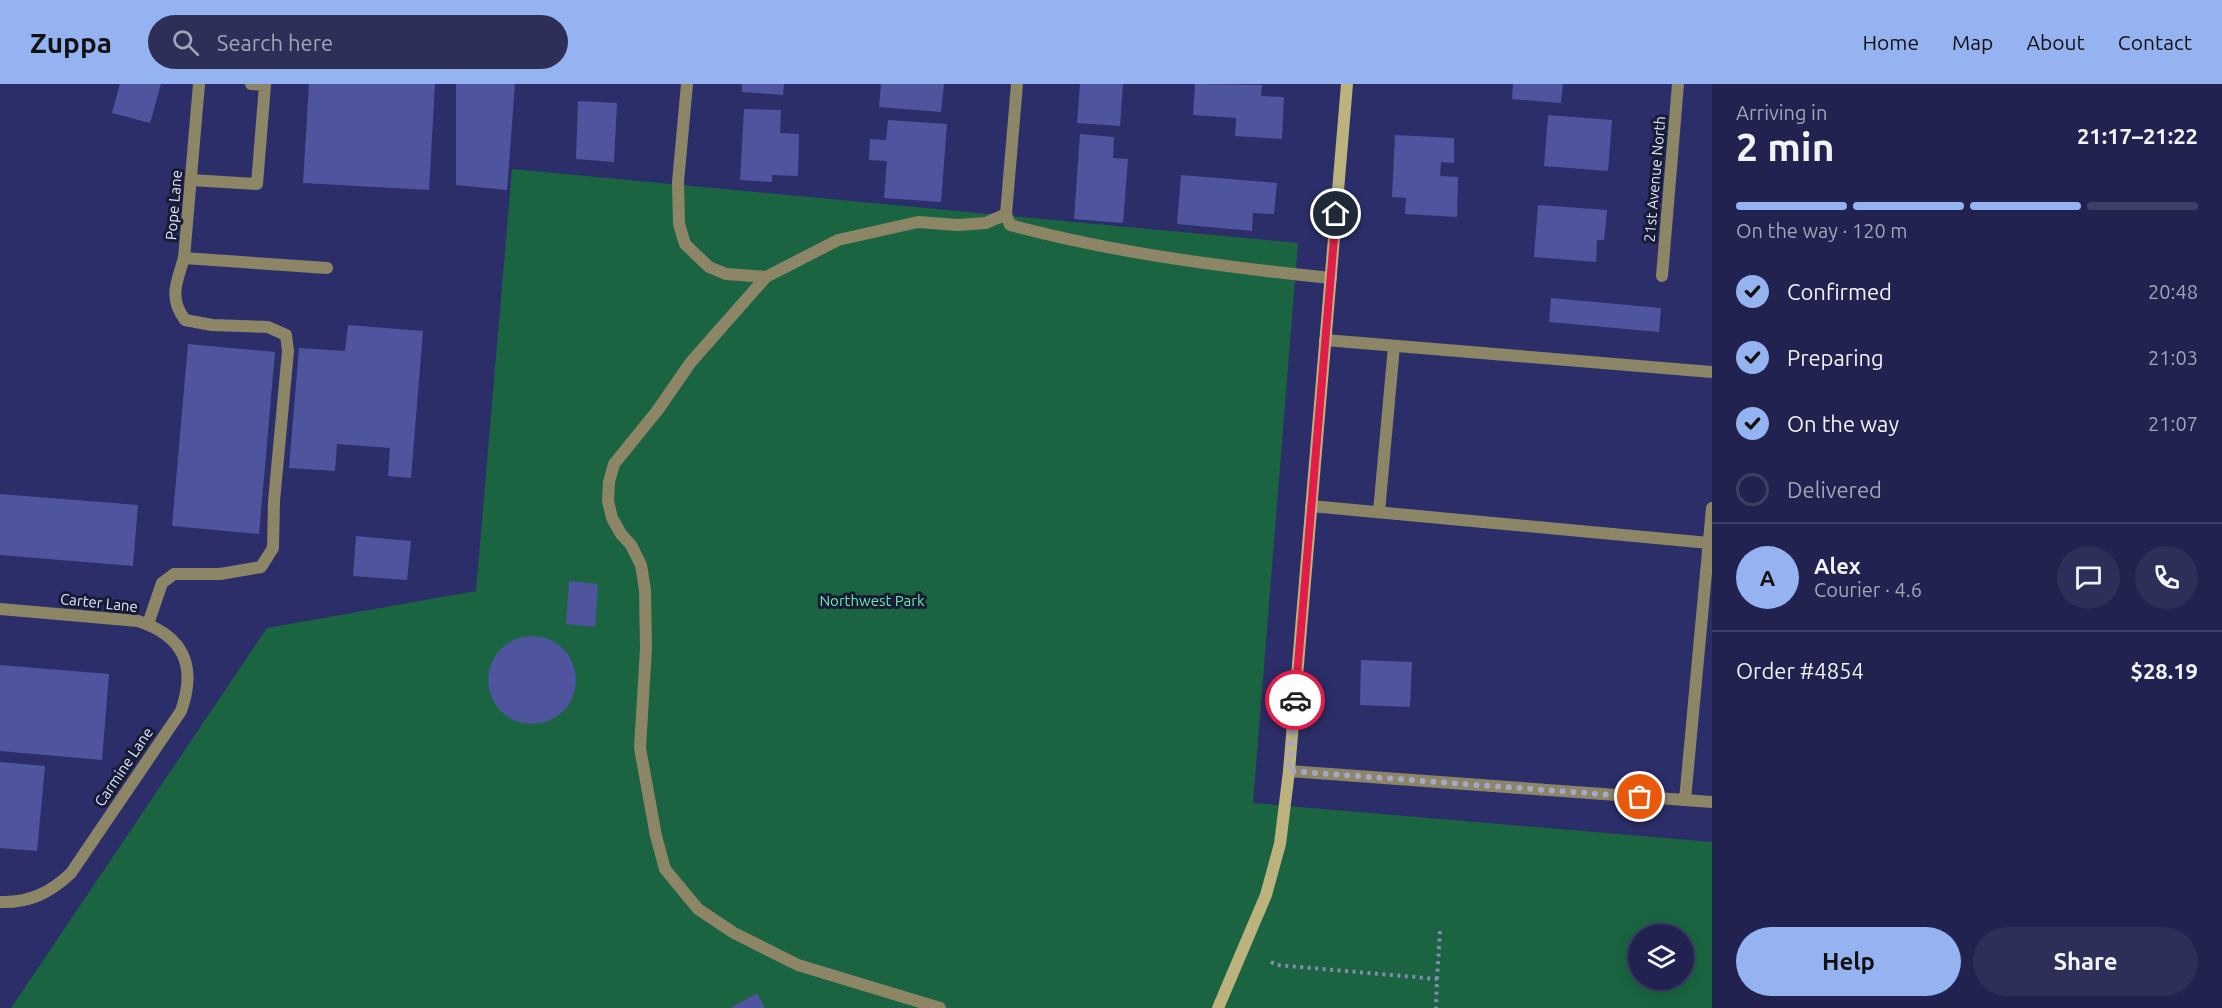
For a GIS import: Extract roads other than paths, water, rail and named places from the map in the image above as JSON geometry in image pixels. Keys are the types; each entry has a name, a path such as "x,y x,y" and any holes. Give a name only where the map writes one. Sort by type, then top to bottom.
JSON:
{"street":[{"name":"Pope Lane","path":"199,84 184,258 327,268"},
{"path":"191,180 257,184 265,85 251,84"},
{"path":"687,84 678,182 679,224 684,244 709,267 717,271 726,274 766,277"},
{"path":"1017,84 1006,214 1010,225 1107,248 1240,268 1331,278"},
{"path":"1218,1008 1266,894 1280,844 1289,771 1347,84"},
{"name":"21st Avenue North","path":"1662,276 1678,84"},
{"path":"940,1008 798,965 734,933 698,909 666,869 656,836 640,748 646,648 645,591 641,565 631,545 621,534 612,518 608,501 609,482 614,464 657,411 691,362 766,277 838,240 918,222 958,225 986,223 1006,214"},
{"path":"148,624 162,583 174,574 220,574 261,567 273,548 274,501 288,351 286,335 268,327 212,325 185,320 176,308 175,289 184,258"},
{"path":"1325,340 1712,372"},
{"path":"1378,512 1394,346"},
{"path":"1311,506 1709,543"},
{"path":"1685,800 1712,508"},
{"name":"Carter Lane","path":"0,609 138,621 156,627 172,639 183,654"},
{"name":"Carmine Lane","path":"0,902 21,902 40,896 57,886 71,873 181,711 188,693 188,673 183,654"},
{"path":"1289,771 1712,802"}],"park label":[{"name":"Northwest Park","path":"872,601"}]}
